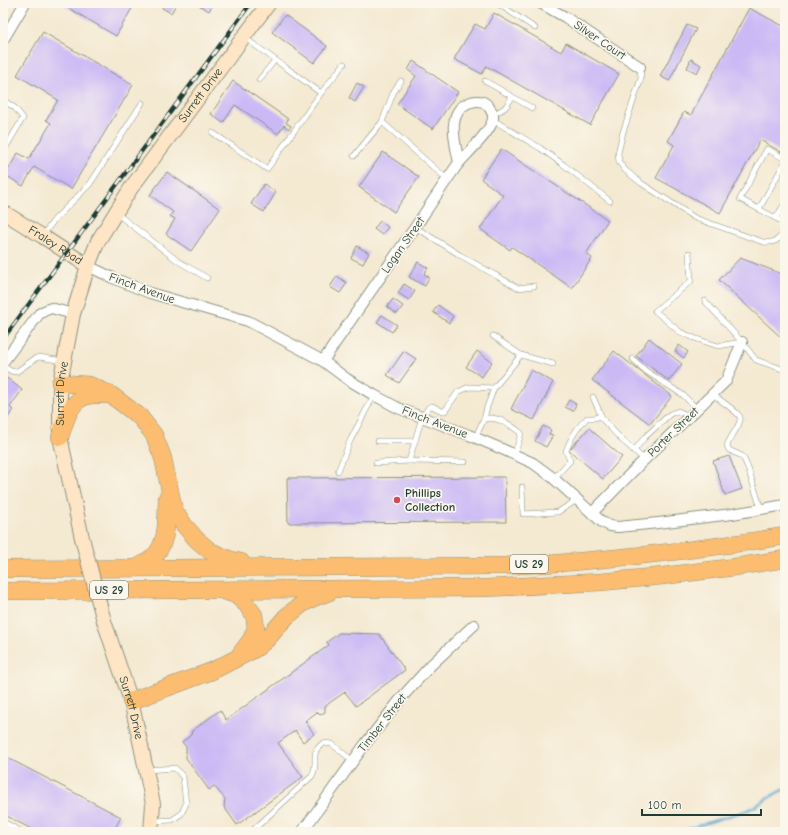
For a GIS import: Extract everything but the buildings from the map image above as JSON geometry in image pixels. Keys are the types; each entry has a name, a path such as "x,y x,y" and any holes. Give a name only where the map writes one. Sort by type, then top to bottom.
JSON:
{"highway":[{"path":"60,383 89,385 111,395 140,417 154,435 163,458 174,510 196,539 210,551 231,560 271,567"},
{"path":"60,437 71,408 78,400 87,396 111,395"},
{"path":"136,568 152,558 160,549 165,534 168,482"},
{"name":"US 29","path":"3,569 505,566 580,562 650,555 785,536"},
{"name":"US 29","path":"3,591 486,588 601,582 663,576 785,559"},
{"path":"216,589 236,595 246,604 254,615 256,628 251,640 237,658"},
{"path":"131,701 212,671 255,649 267,639 286,617 302,604 313,598 338,589"}],"street":[{"path":"5,34 25,3"},
{"name":"Surrett Drive","path":"152,827 153,804 147,770 131,701 104,622 82,538 60,437 60,383 73,314 88,266 98,241 132,188 269,3"},
{"name":"Silver Court","path":"540,3 565,17 640,67"},
{"path":"459,164 453,131 454,121 458,112 466,104 475,101 482,102 487,104 493,117"},
{"name":"Logan Street","path":"323,362 459,164 487,131 493,117"},
{"name":"Fraley Road","path":"3,212 88,266"},
{"name":"Finch Avenue","path":"88,266 112,278 150,293 248,322 323,362 374,395 398,408 475,438 533,463 554,478 602,522 610,526 618,527 665,522 785,505"},
{"path":"3,362 39,314 51,308 73,314"},
{"name":"Porter Street","path":"592,513 644,460 726,381 742,342"},
{"name":"Timber Street","path":"302,832 366,743 403,696 431,665 474,625"}],"lane":[{"path":"497,3 535,28"},
{"path":"244,37 321,93"},
{"path":"259,80 275,60"},
{"path":"213,133 267,169 321,93 344,64"},
{"path":"640,67 641,78 623,132 618,153 619,162 625,170 641,183 695,218 764,242 772,243 781,237 785,231"},
{"path":"354,156 382,122 394,91 401,81"},
{"path":"485,81 532,108"},
{"path":"512,97 502,111 493,117 564,165 610,201"},
{"path":"3,100 15,108 23,118 6,147"},
{"path":"42,236 55,219 90,184 142,103"},
{"path":"382,122 448,180"},
{"path":"758,209 785,160 767,149 740,199 758,209 785,223"},
{"path":"776,218 785,202"},
{"path":"116,212 178,261 207,278"},
{"path":"415,227 518,288 534,286"},
{"path":"689,252 692,281 655,311 680,332 700,340 718,346 742,342"},
{"path":"706,301 756,360 785,370"},
{"path":"493,336 521,355 553,364"},
{"path":"475,438 484,419 494,388 521,355"},
{"path":"3,366 11,372 16,372 39,357 64,361"},
{"path":"633,359 646,371 683,395 697,409"},
{"path":"409,461 422,417 429,407 432,406 445,411 458,392 469,387 494,388"},
{"path":"712,394 740,416 738,426 727,446 729,450 742,456 744,459 761,509"},
{"path":"338,471 350,441 374,395"},
{"path":"593,397 603,420 644,460"},
{"path":"634,451 645,437 670,414 678,411 685,414 688,418"},
{"path":"554,478 570,461 566,451 577,428 587,418 601,416"},
{"path":"484,419 489,418 500,420 512,426 521,433 514,454"},
{"path":"378,441 415,441"},
{"path":"376,463 409,461 465,462"},
{"path":"522,487 523,514 558,512 577,500"},
{"path":"251,832 312,776 315,764 314,754 323,743 332,744 353,761"},
{"path":"147,770 174,768 183,777 186,804 181,814 172,820 152,827"},
{"path":"3,822 22,832"}],"waterway":[{"path":"678,832 748,810 785,789"}],"railway":[{"path":"3,339 251,3"}],"place":[{"name":"Phillips Collection","path":"397,500"}]}
